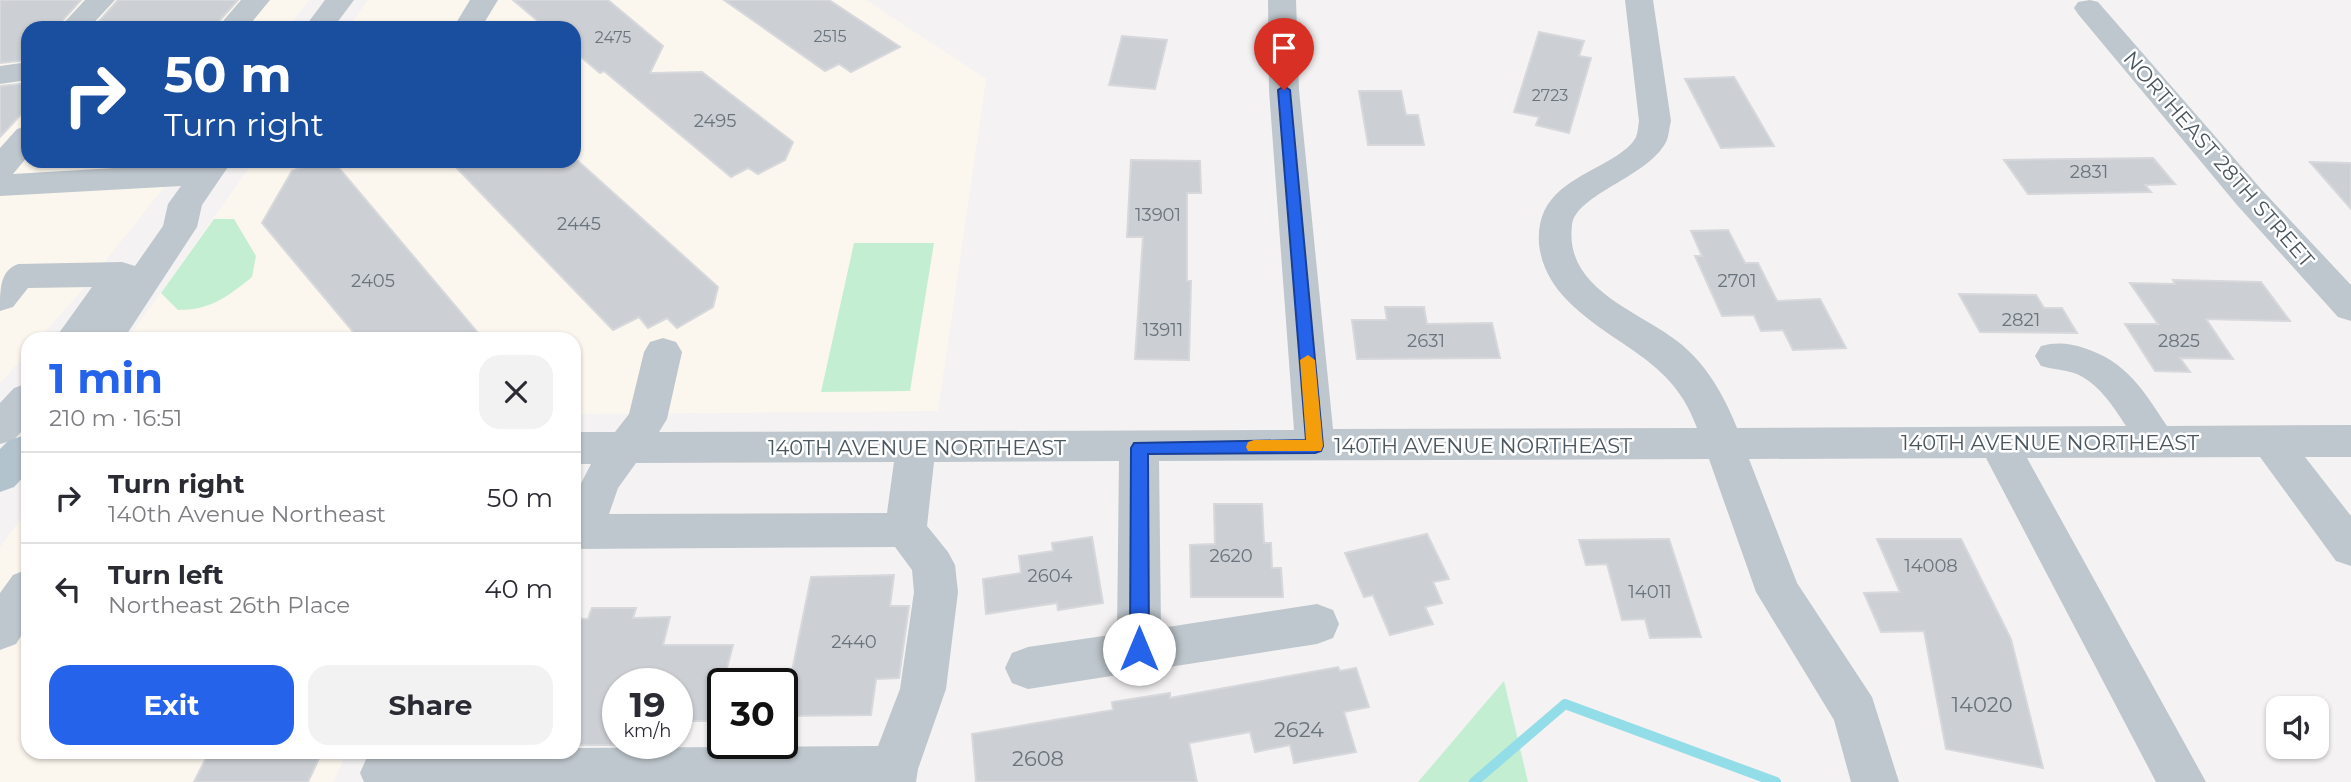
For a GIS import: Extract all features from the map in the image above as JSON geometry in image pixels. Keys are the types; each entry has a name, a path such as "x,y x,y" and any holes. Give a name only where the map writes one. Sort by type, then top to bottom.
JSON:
{"street":[{"path":"80,21 101,0"},
{"path":"236,21 256,0"},
{"path":"324,21 340,0"},
{"path":"471,21 484,0"},
{"path":"1282,0 1284,90 1315,446"},
{"path":"1639,0 1655,121 1651,140 1633,160 1568,199 1555,224 1558,258 1571,283 1594,306 1664,351 1685,372 1709,406 1778,592 1855,712 1875,782"},
{"name":"NORTHEAST 28TH STREET","path":"2088,8 2249,197 2351,308"},
{"path":"0,75 21,72"},
{"path":"0,167 21,144"},
{"path":"0,185 104,171 170,175 211,168"},
{"path":"78,332 122,274 185,204 211,168"},
{"path":"108,332 180,227 185,204"},
{"path":"0,298 18,276 122,274"},
{"path":"581,525 600,482 647,419 663,352"},
{"path":"2054,356 2076,357 2103,371 2122,390 2156,442"},
{"path":"13,451 21,423"},
{"name":"140TH AVENUE NORTHEAST","path":"581,448 1139,448 2351,441"},
{"path":"2270,442 2351,548"},
{"path":"1998,443 2182,782"},
{"path":"386,769 893,776 923,689 936,592 933,565 905,530 916,446"},
{"path":"1139,448 1139,649"},
{"path":"581,532 905,530"},
{"path":"0,630 21,598"},
{"path":"1028,668 1317,624"}],"shaded area":[{"path":"0,0 309,0 292,21 21,21 21,168 179,168 45,332 21,332 21,360 0,383"},
{"path":"368,0 866,0 986,79 938,411 581,414 581,332 133,332 249,168 581,168 581,21 353,21"},
{"path":"21,519 21,759 344,759 333,782 0,782 0,547"}],"green space":[{"path":"214,219 234,219 256,256 252,277 218,301 200,308 178,310 161,293"},
{"path":"854,243 934,243 910,391 821,392"},
{"path":"1504,681 1528,782 1418,782"}],"building":[{"path":"0,0 81,0 62,21 21,21 21,61 0,63"},
{"path":"118,0 238,0 219,21 99,21"},
{"path":"513,0 608,0 663,46 650,73 702,72 793,142 785,160 758,174 748,168 731,177 604,71 600,73 581,57 581,21 538,21"},
{"path":"724,0 829,0 900,47 851,72 839,64 825,71"},
{"path":"1539,32 1584,41 1579,56 1591,58 1569,133 1536,125 1539,117 1514,112"},
{"path":"1122,36 1167,40 1155,89 1109,85"},
{"path":"1734,77 1774,146 1721,148 1685,79"},
{"path":"21,84 21,114 0,137 0,86"},
{"path":"1359,91 1401,91 1406,115 1418,115 1424,145 1368,145"},
{"path":"2153,158 2175,184 2145,185 2151,192 2028,194 2004,160"},
{"path":"1131,160 1200,161 1201,193 1187,193 1187,281 1191,281 1189,360 1135,359 1143,237 1127,237"},
{"path":"2310,162 2351,163 2351,209"},
{"path":"581,164 718,287 713,307 677,328 667,318 648,328 639,317 613,330 457,168 581,168"},
{"path":"300,168 339,168 477,332 353,332 262,223 292,171"},
{"path":"1728,230 1745,263 1758,263 1777,301 1820,299 1846,348 1793,350 1783,330 1761,331 1754,315 1722,316 1695,256 1702,256 1691,231"},
{"path":"2173,280 2261,282 2290,321 2206,319 2233,359 2180,358 2190,372 2155,371 2125,324 2158,324 2130,283 2175,284"},
{"path":"1959,294 2036,295 2044,308 2062,308 2077,333 1980,332"},
{"path":"1385,307 1424,307 1427,324 1492,323 1500,358 1357,359 1352,320 1387,320"},
{"path":"1214,504 1262,504 1264,543 1271,543 1272,568 1281,568 1283,597 1191,597 1190,545 1215,544"},
{"path":"1427,534 1449,579 1433,582 1442,603 1425,607 1433,624 1390,635 1373,595 1364,597 1345,553"},
{"path":"1092,537 1103,603 1058,610 1057,603 986,614 983,579 1021,573 1019,556 1053,551 1052,543"},
{"path":"1669,539 1701,637 1650,638 1645,619 1622,620 1607,564 1586,565 1579,540"},
{"path":"1877,539 1961,539 2011,639 2043,768 1946,749 1924,631 1881,632 1864,593 1900,592"},
{"path":"894,575 890,606 909,606 899,678 876,679 871,715 798,716 798,668 793,668 811,577"},
{"path":"592,608 636,608 633,618 670,617 663,645 733,645 727,668 707,668 707,721 693,721 693,668 602,668 602,745 581,745 581,619 588,619"},
{"path":"1338,667 1340,671 1356,668 1369,707 1344,712 1356,752 1294,763 1290,745 1255,752 1250,732 1189,743 1197,782 976,782 972,734 1113,710 1112,702 1170,693 1170,698"},
{"path":"206,759 319,759 308,782 194,782"}],"waterway":[{"path":"1474,782 1565,704 1776,782"}],"slow traffic":[{"path":"1254,447 1315,446 1308,360"}],"route":[{"path":"1139,649 1139,448 1315,446 1284,90"}]}
